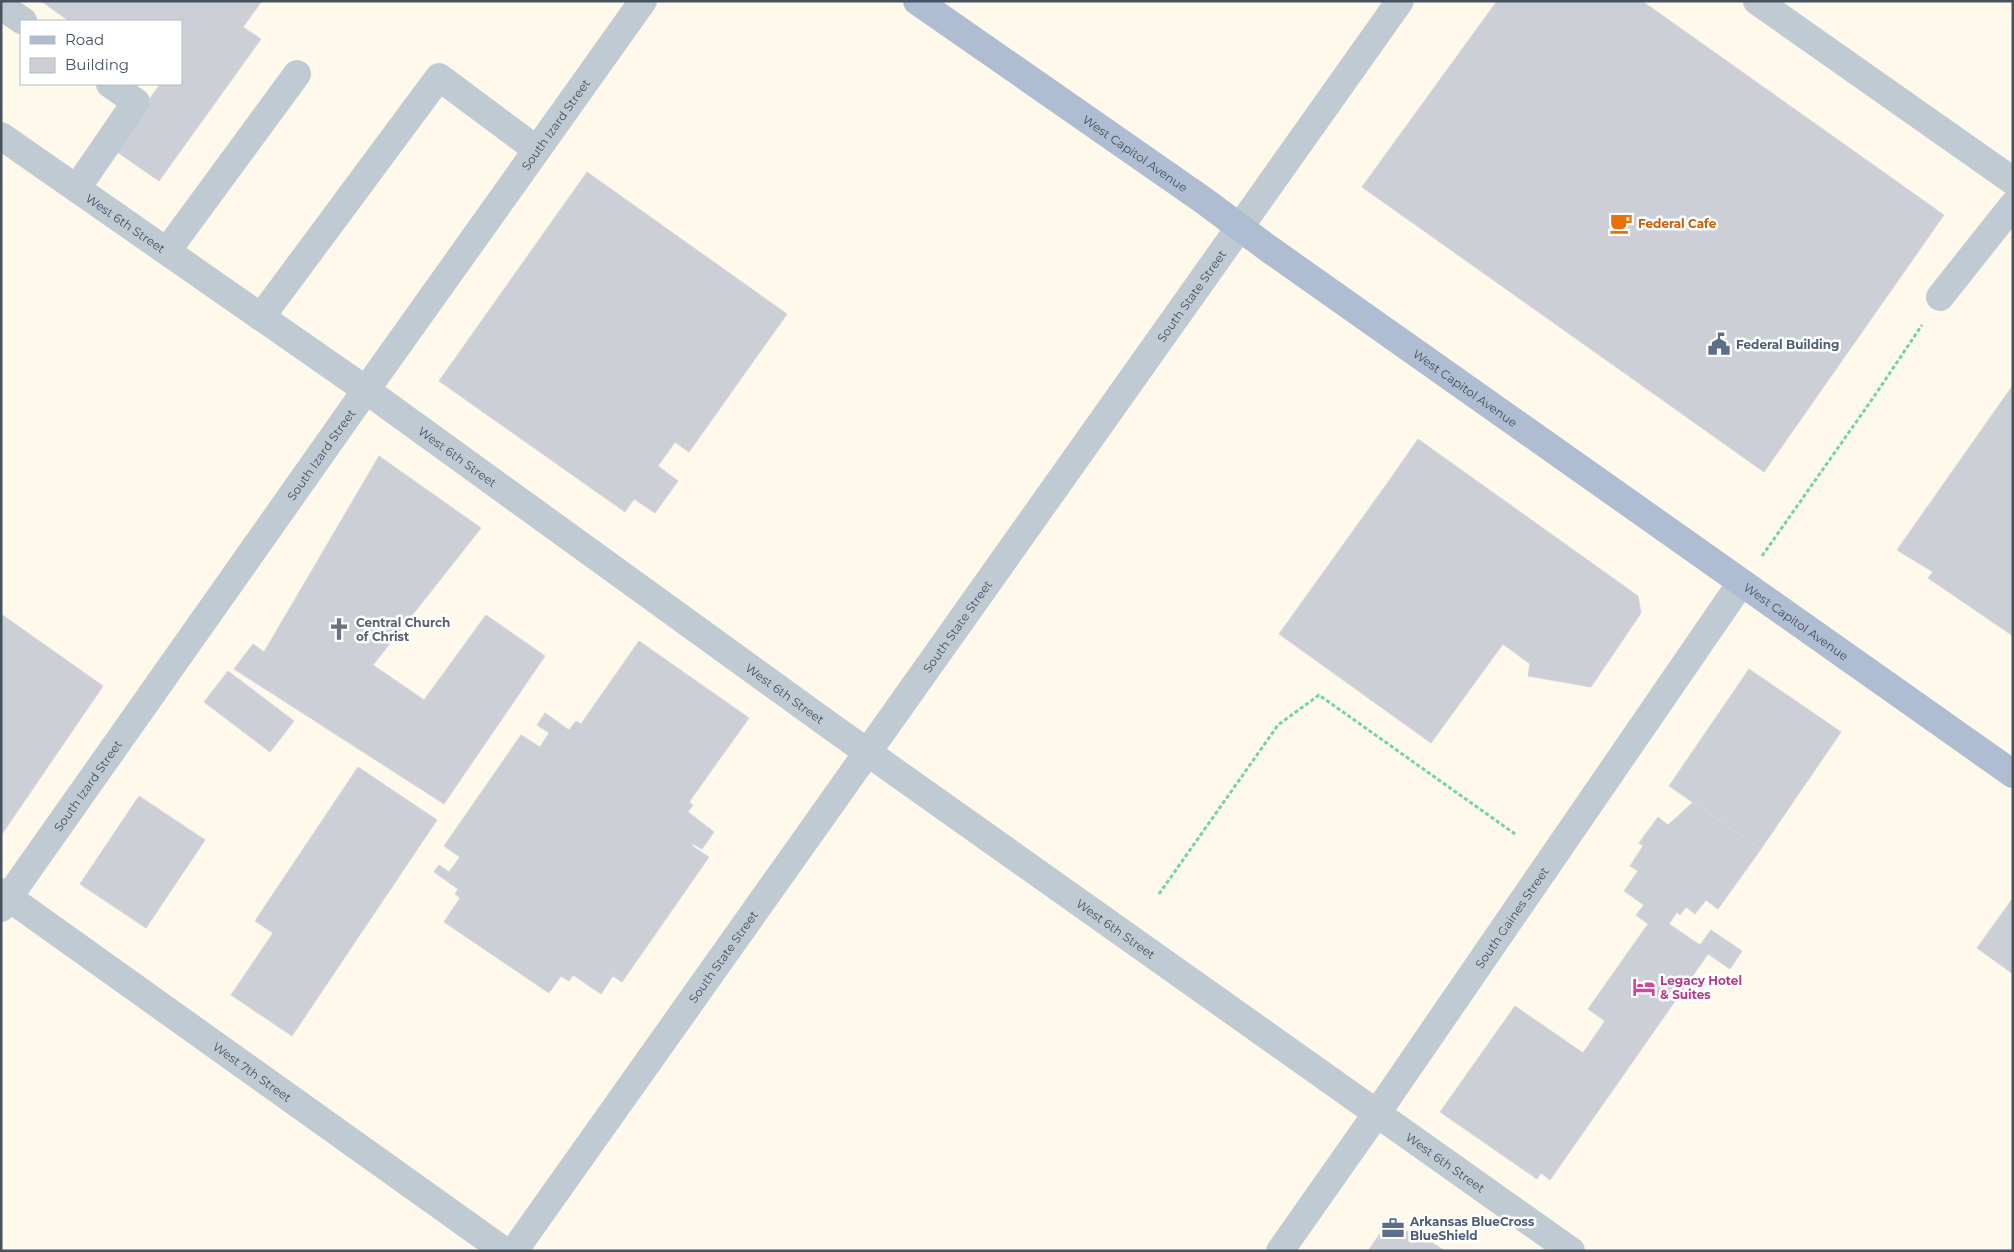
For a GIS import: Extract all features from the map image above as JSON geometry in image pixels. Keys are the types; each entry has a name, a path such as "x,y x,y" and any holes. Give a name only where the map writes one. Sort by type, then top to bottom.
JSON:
{"main road":[{"name":"West Capitol Avenue","path":"918,1 1203,200 1239,228 2013,774"}],"street":[{"name":"South Izard Street","path":"4,899 643,1"},
{"name":"South State Street","path":"514,1251 1400,1"},
{"path":"1757,1 2013,182"},
{"path":"1,6 22,20"},
{"path":"167,251 296,74"},
{"path":"261,316 439,77 537,150"},
{"path":"77,188 136,102 111,85"},
{"name":"West 6th Street","path":"1,136 366,390 867,752 1571,1251"},
{"path":"1940,298 2013,205"},
{"name":"South Gaines Street","path":"1280,1251 1741,583"},
{"name":"West 7th Street","path":"4,899 504,1251"}],"path":[{"path":"1741,583 1777,536 1940,298"},
{"path":"1159,894 1278,726 1319,695 1515,834"}],"shaded area":[{"path":"1,1 2013,1 2013,1251 1,1251"}],"building":[{"path":"41,1 262,1 243,27 261,39 159,181 113,149 159,86 158,85 182,85 182,20 68,20"},
{"name":"Federal Building","path":"1497,1 1642,1 1944,215 1764,472 1362,187"},
{"path":"587,172 787,314 689,452 675,442 658,466 678,481 655,513 634,499 625,512 439,381"},
{"path":"2013,385 2013,636 1928,578 1933,572 1897,550"},
{"path":"1418,439 1638,596 1641,613 1591,687 1528,676 1530,664 1503,644 1431,743 1279,634"},
{"name":"Central Church of Christ","path":"379,456 481,528 373,665 424,700 486,615 545,656 444,804 234,669 253,644 264,652"},
{"path":"1,614 103,686 2,834 1,834"},
{"path":"639,641 749,718 689,802 693,805 688,812 714,832 702,849 693,844 692,846 709,857 622,982 613,976 601,994 573,975 569,981 561,976 549,993 444,922 460,898 455,894 458,889 434,872 439,865 449,872 460,857 444,846 521,735 540,747 549,733 537,725 545,713 569,730 576,721 581,724"},
{"path":"1749,669 1841,732 1761,849 1669,786"},
{"path":"228,671 294,721 270,752 204,702"},
{"path":"358,767 437,820 292,1036 231,995 273,933 255,921"},
{"path":"139,796 205,840 146,928 80,884"},
{"name":"Legacy Hotel & Suites","path":"1693,802 1761,849 1718,909 1706,900 1695,914 1686,907 1680,915 1677,912 1669,924 1700,945 1711,930 1742,951 1730,969 1708,954 1550,1180 1541,1173 1537,1179 1440,1112 1515,1006 1583,1053 1605,1021 1588,1009 1648,924 1636,915 1644,905 1624,891 1638,871 1630,866 1643,846 1639,843 1658,817 1668,825"},
{"path":"2013,898 2013,974 1977,948"},
{"name":"Arkansas BlueCross BlueShield","path":"1390,1219 1422,1242 1425,1238 1445,1251 1368,1251"}],"place":[{"name":"Federal Cafe","path":"1621,223"},
{"name":"Federal Building","path":"1719,344"},
{"name":"Central Church of Christ","path":"339,629"},
{"name":"Legacy Hotel & Suites","path":"1644,987"},
{"name":"Arkansas BlueCross BlueShield","path":"1393,1228"}]}
